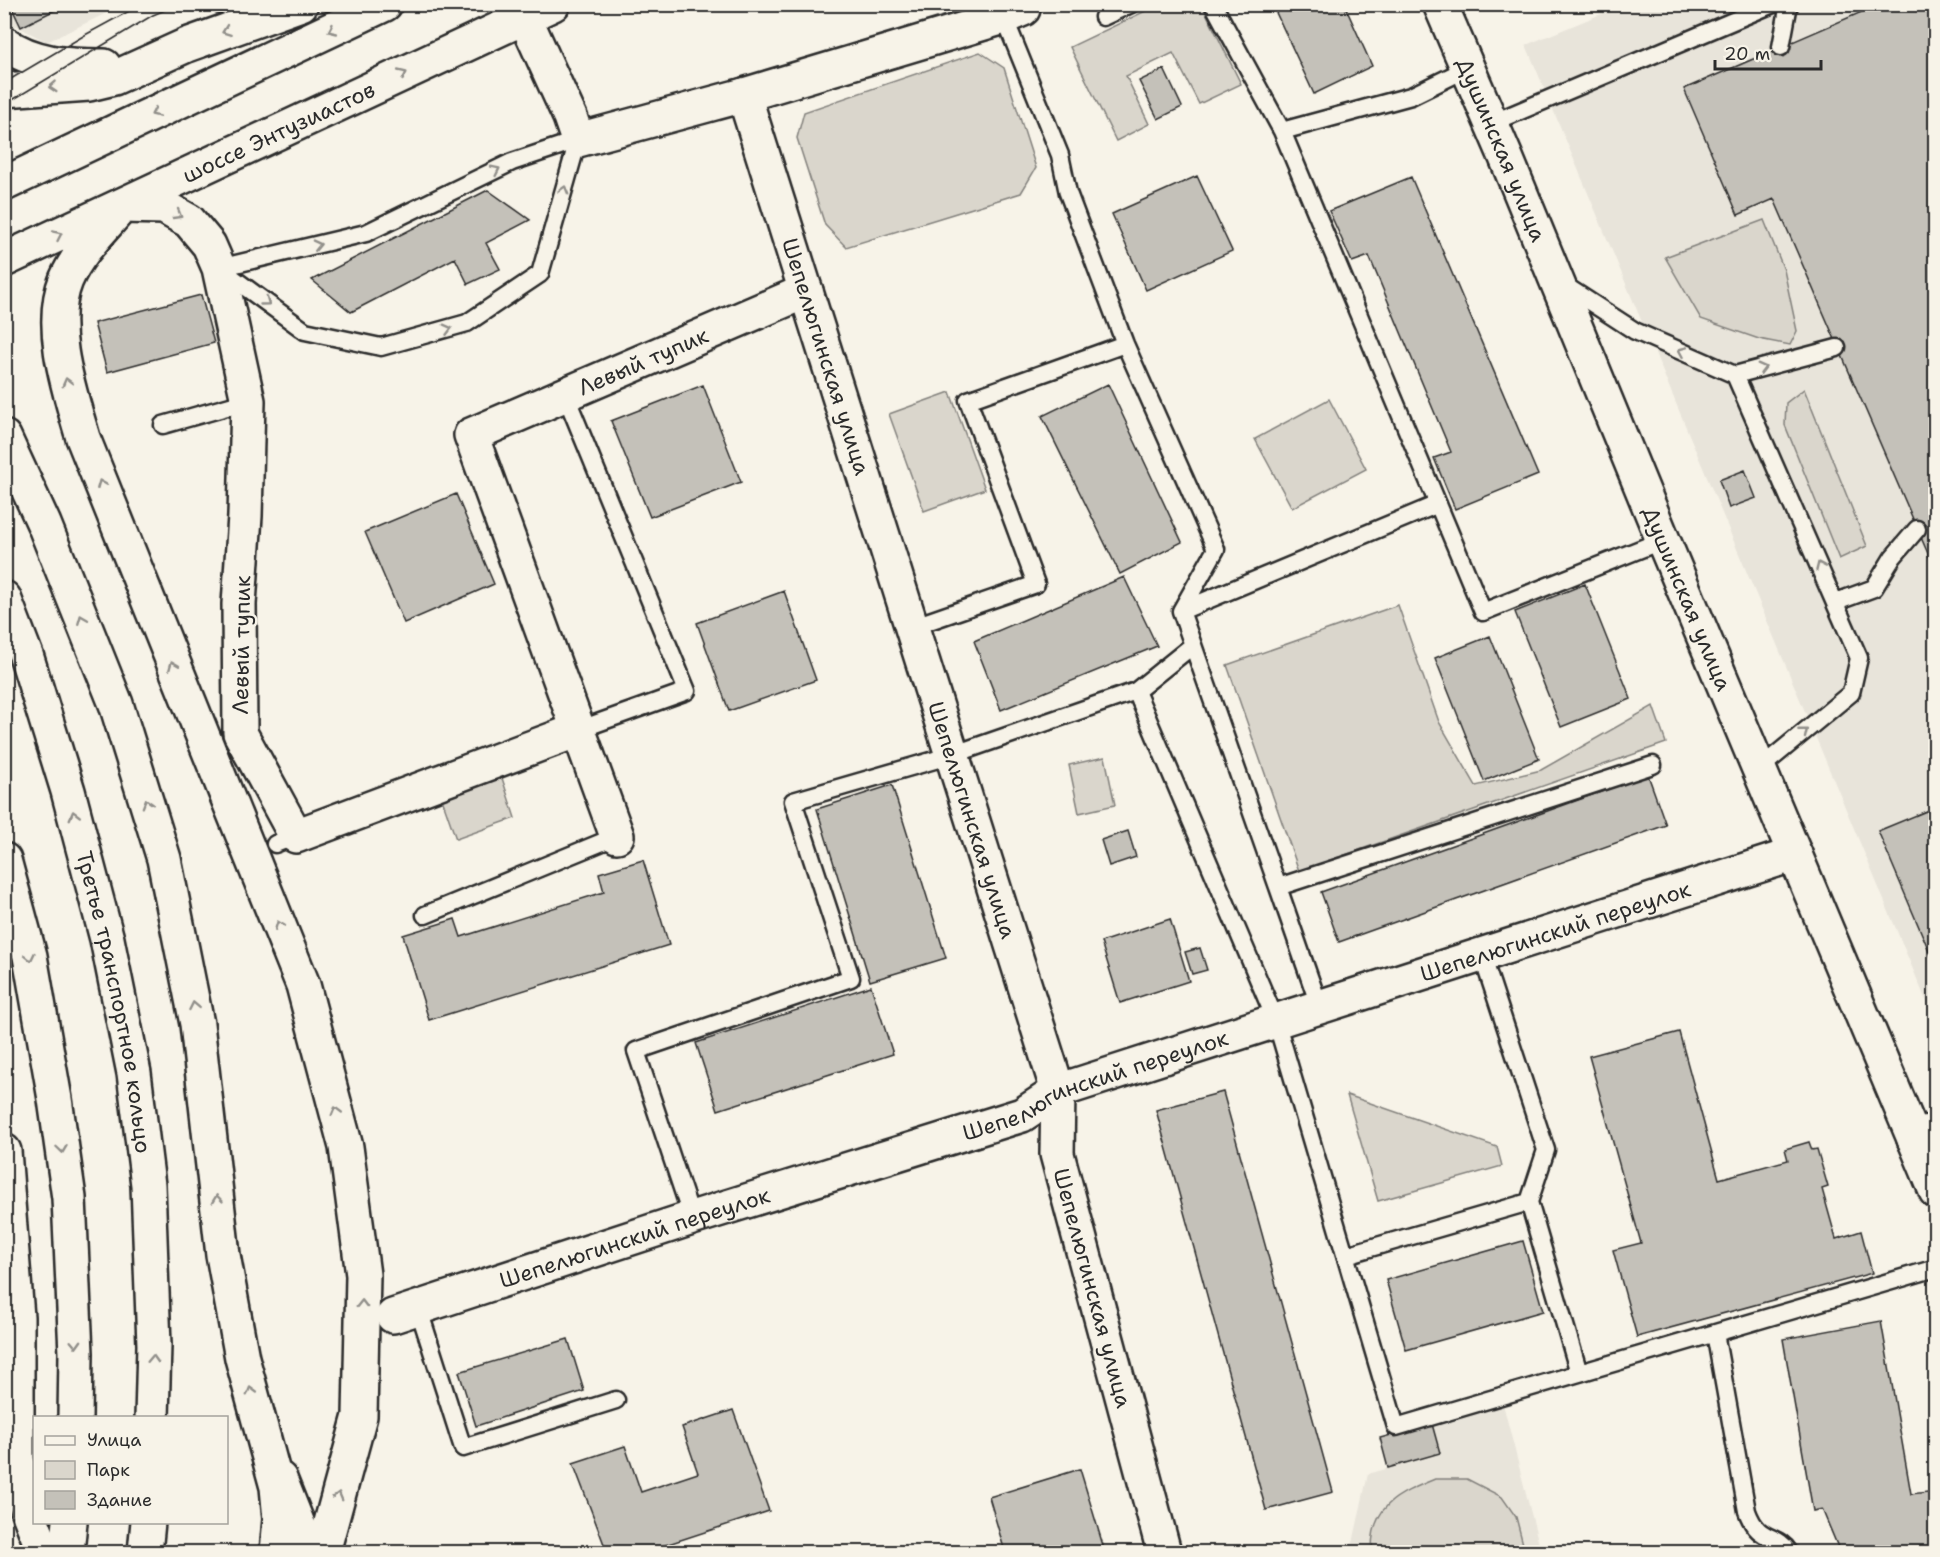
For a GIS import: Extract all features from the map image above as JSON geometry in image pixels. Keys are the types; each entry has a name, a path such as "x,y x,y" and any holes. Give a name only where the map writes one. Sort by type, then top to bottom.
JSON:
{"street":[{"path":"4,90 89,84 114,78 187,45 300,4"},
{"path":"4,184 385,4"},
{"name":"Душинская улица","path":"1440,4 1492,123 1795,854 1925,1134 1935,1191"},
{"path":"539,11 578,140 744,95 1014,13"},
{"name":"шоссе Энтузиастов","path":"4,260 539,11"},
{"path":"4,43 15,51 42,61 78,66 105,66 187,45"},
{"name":"Шепелюгинская улица","path":"744,95 1058,1091 1057,1154 1164,1552"},
{"path":"122,206 76,262 66,279 61,296 60,323 64,374 83,438 303,986 346,1147 363,1275 360,1416 323,1552"},
{"name":"Левый тупик","path":"122,206 164,207 189,221 209,246 219,268 248,401 245,516 239,604 240,733 285,840 578,730"},
{"name":"Левый тупик","path":"617,836 471,435 806,291"},
{"path":"4,437 45,524 116,704 164,859 197,1024 223,1255 242,1358 277,1487 280,1519 277,1552"},
{"name":"Третье транспортное кольцо","path":"4,598 27,658 68,791 107,939 134,1072 148,1185 154,1345 152,1416"},
{"name":"Шепелюгинский переулок","path":"406,1312 692,1218 1022,1115 1058,1091 1795,854"},
{"path":"4,860 30,956 55,1099 69,1198 76,1353 75,1416"},
{"path":"4,1151 17,1317 17,1459 27,1509 42,1547 47,1552"},
{"path":"267,1447 309,1552"},
{"path":"67,1552 70,1524"},
{"path":"145,1552 148,1524"}],"lane":[{"path":"1103,17 1131,4"},
{"path":"1213,4 1282,131 1483,612 1663,540"},
{"path":"1492,123 1773,4"},
{"path":"1781,47 1789,4"},
{"path":"1014,13 1059,156 1068,193 1125,344 1216,549 1181,611"},
{"path":"1282,131 1411,96 1468,68"},
{"path":"219,268 305,331 381,347 466,324 540,274 578,140"},
{"path":"219,268 366,233 512,162 578,140"},
{"path":"1556,279 1635,331 1735,375 1838,348"},
{"path":"912,627 1036,584 968,400 1125,344"},
{"path":"1735,375 1859,658 1851,693 1759,769"},
{"path":"565,394 687,691 578,730"},
{"path":"163,425 248,401"},
{"path":"1181,611 1438,504"},
{"path":"1836,602 1874,588 1893,557 1917,529"},
{"path":"1181,611 1320,1008"},
{"path":"692,1218 636,1051 850,978 793,801 952,755 1136,691 1194,645"},
{"path":"1136,691 1276,1021 1396,1427 1935,1268"},
{"path":"1278,887 1653,765"},
{"path":"425,915 617,836"},
{"path":"1482,955 1546,1150 1529,1202 1579,1373"},
{"path":"1346,1255 1529,1202"},
{"path":"406,1312 463,1448 616,1400"},
{"path":"1715,1333 1747,1511 1751,1522 1761,1534 1784,1545 1789,1552"}],"shaded area":[{"path":"4,5 123,5 47,42 5,20"},
{"path":"1623,5 1935,5 1935,1022 1526,45"},
{"path":"1503,1404 1541,1552 1351,1552 1368,1474 1440,1454 1432,1424"}],"green space":[{"path":"1158,5 1202,5 1241,84 1199,104 1173,53 1126,76 1149,124 1116,141 1070,47"},
{"path":"980,52 1004,68 1036,168 1021,193 846,247 825,225 797,138 804,112"},
{"path":"1764,220 1784,270 1797,331 1790,345 1759,339 1701,319 1665,257"},
{"path":"1804,389 1867,546 1839,559 1785,425 1786,403"},
{"path":"950,392 985,489 924,511 889,414"},
{"path":"1329,399 1366,469 1292,508 1255,439"},
{"path":"1398,605 1439,722 1476,786 1541,770 1653,706 1666,743 1299,871 1227,665"},
{"path":"1105,757 1115,805 1079,813 1069,765"},
{"path":"501,775 515,818 456,839 441,796"},
{"path":"1347,1095 1497,1147 1502,1166 1378,1201"},
{"path":"1435,1479 1467,1479 1502,1497 1516,1517 1525,1552 1372,1552 1376,1523 1388,1504"}],"building":[{"path":"10,4 63,4 63,6 21,27"},
{"path":"1272,4 1344,4 1372,66 1314,94"},
{"path":"1880,4 1936,4 1936,572 1774,199 1738,215 1684,89"},
{"path":"1164,69 1182,107 1158,119 1139,81"},
{"path":"1197,176 1232,251 1146,290 1112,214"},
{"path":"1411,177 1538,475 1455,509 1434,458 1451,452 1369,256 1352,262 1329,211"},
{"path":"488,190 530,220 486,243 500,269 468,284 455,258 351,312 312,280"},
{"path":"201,295 214,343 107,372 94,323"},
{"path":"1108,384 1182,542 1120,574 1042,416"},
{"path":"703,385 741,482 650,517 611,421"},
{"path":"1745,470 1756,498 1729,508 1719,480"},
{"path":"456,494 494,584 404,623 365,532"},
{"path":"1124,577 1157,646 1001,710 974,641"},
{"path":"1585,584 1631,699 1561,727 1515,612"},
{"path":"784,591 816,680 729,711 697,623"},
{"path":"1490,636 1539,759 1484,781 1435,658"},
{"path":"1648,775 1666,825 1339,942 1321,892"},
{"path":"892,785 946,958 870,981 817,809"},
{"path":"1936,807 1936,967 1878,831"},
{"path":"1128,831 1136,857 1109,866 1101,840"},
{"path":"643,860 669,945 429,1020 403,935 455,919 461,937 604,892 599,873"},
{"path":"1170,919 1189,981 1120,1003 1101,942"},
{"path":"1200,948 1207,970 1192,974 1185,952"},
{"path":"871,986 893,1054 718,1110 696,1043"},
{"path":"1679,1032 1719,1179 1788,1160 1785,1149 1809,1142 1812,1150 1817,1149 1828,1187 1822,1189 1836,1239 1861,1231 1872,1273 1637,1337 1613,1250 1641,1243 1589,1056"},
{"path":"1223,1092 1333,1492 1266,1510 1156,1110"},
{"path":"1523,1241 1543,1311 1406,1350 1386,1280"},
{"path":"1881,1321 1911,1494 1936,1491 1936,1552 1840,1552 1822,1509 1813,1511 1783,1339"},
{"path":"568,1339 584,1391 476,1426 459,1372"},
{"path":"733,1410 769,1511 644,1552 607,1552 573,1463 625,1446 641,1492 698,1473 682,1427"},
{"path":"1432,1424 1440,1453 1388,1468 1380,1438"},
{"path":"1080,1469 1105,1552 1005,1552 989,1497"}],"tram line":[{"path":"4,83 142,4"},
{"path":"4,105 153,15 179,4"}]}
